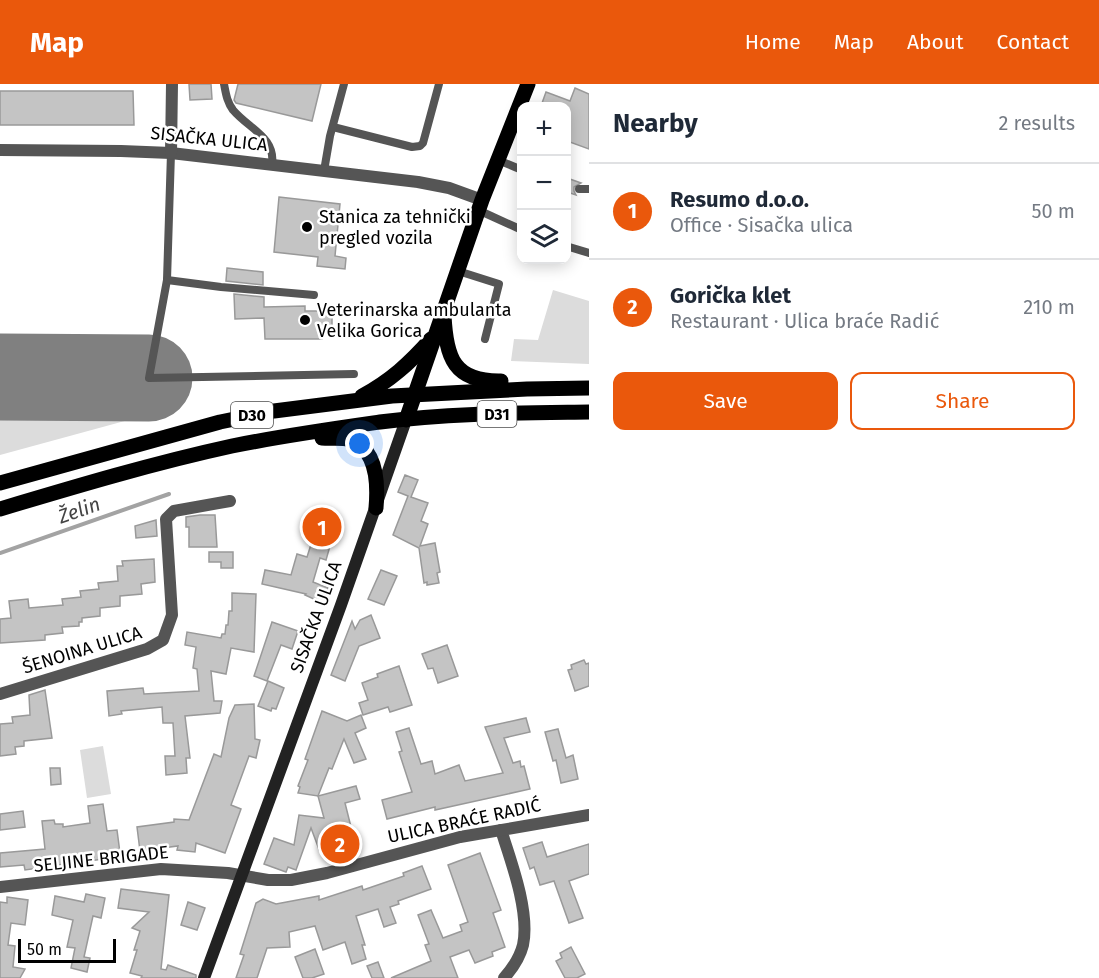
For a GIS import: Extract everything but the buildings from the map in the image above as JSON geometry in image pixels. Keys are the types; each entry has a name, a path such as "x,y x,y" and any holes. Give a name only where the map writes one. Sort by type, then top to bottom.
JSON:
{"main road":[{"name":"SISAČKA ULICA","path":"204,978 376,508 480,205 528,84"},
{"path":"444,310 449,350 465,375 479,380 513,383 526,389"},
{"path":"352,401 381,386 402,370 436,332"},
{"name":"D31","path":"352,401 392,396 589,388"},
{"name":"D30","path":"0,483 220,422 274,411 352,401"},
{"name":"D31","path":"406,420 440,416 589,412"},
{"name":"D30","path":"0,509 233,446 406,420"},
{"path":"301,434 348,440 358,444 375,469 376,508"}],"street":[{"path":"171,153 172,84"},
{"name":"SISAČKA ULICA","path":"0,150 171,153 426,184 449,188 480,205"},
{"name":"ŠENOINA ULICA","path":"0,694 147,649 163,640 172,615 166,519 174,512 230,501"},
{"name":"ULICA BRAĆE RADIĆ","path":"241,876 274,880 309,877 421,846 589,815"},
{"path":"501,830 524,927 520,955 504,978"},
{"name":"SELJINE BRIGADE","path":"0,887 161,868 241,876"}],"lane":[{"path":"224,84 226,99 234,111 268,142 274,153 272,165"},
{"path":"324,171 344,84"},
{"path":"333,127 412,147 420,146 423,143 439,84"},
{"path":"171,153 167,280 149,378 354,374"},
{"path":"498,160 517,168"},
{"path":"579,189 589,189"},
{"path":"480,205 517,227"},
{"path":"571,247 589,253"},
{"path":"458,271 499,284 485,339"},
{"path":"167,280 314,295"}],"shaded area":[{"path":"553,290 589,301 589,364 511,361 514,339 538,340"},
{"path":"165,390 163,402 154,413 0,455 0,395"},
{"path":"103,746 111,794 87,798 80,750"}],"waterway":[{"name":"Želin","path":"0,553 169,494"}],"runway":[{"path":"0,377 149,378"}],"place":[{"name":"Stanica za tehnički pregled vozila","path":"307,227"},
{"name":"Veterinarska ambulanta Velika Gorica","path":"305,320"},
{"name":"Resumo d.o.o.","path":"322,527"},
{"name":"Gorička klet","path":"340,844"}]}
